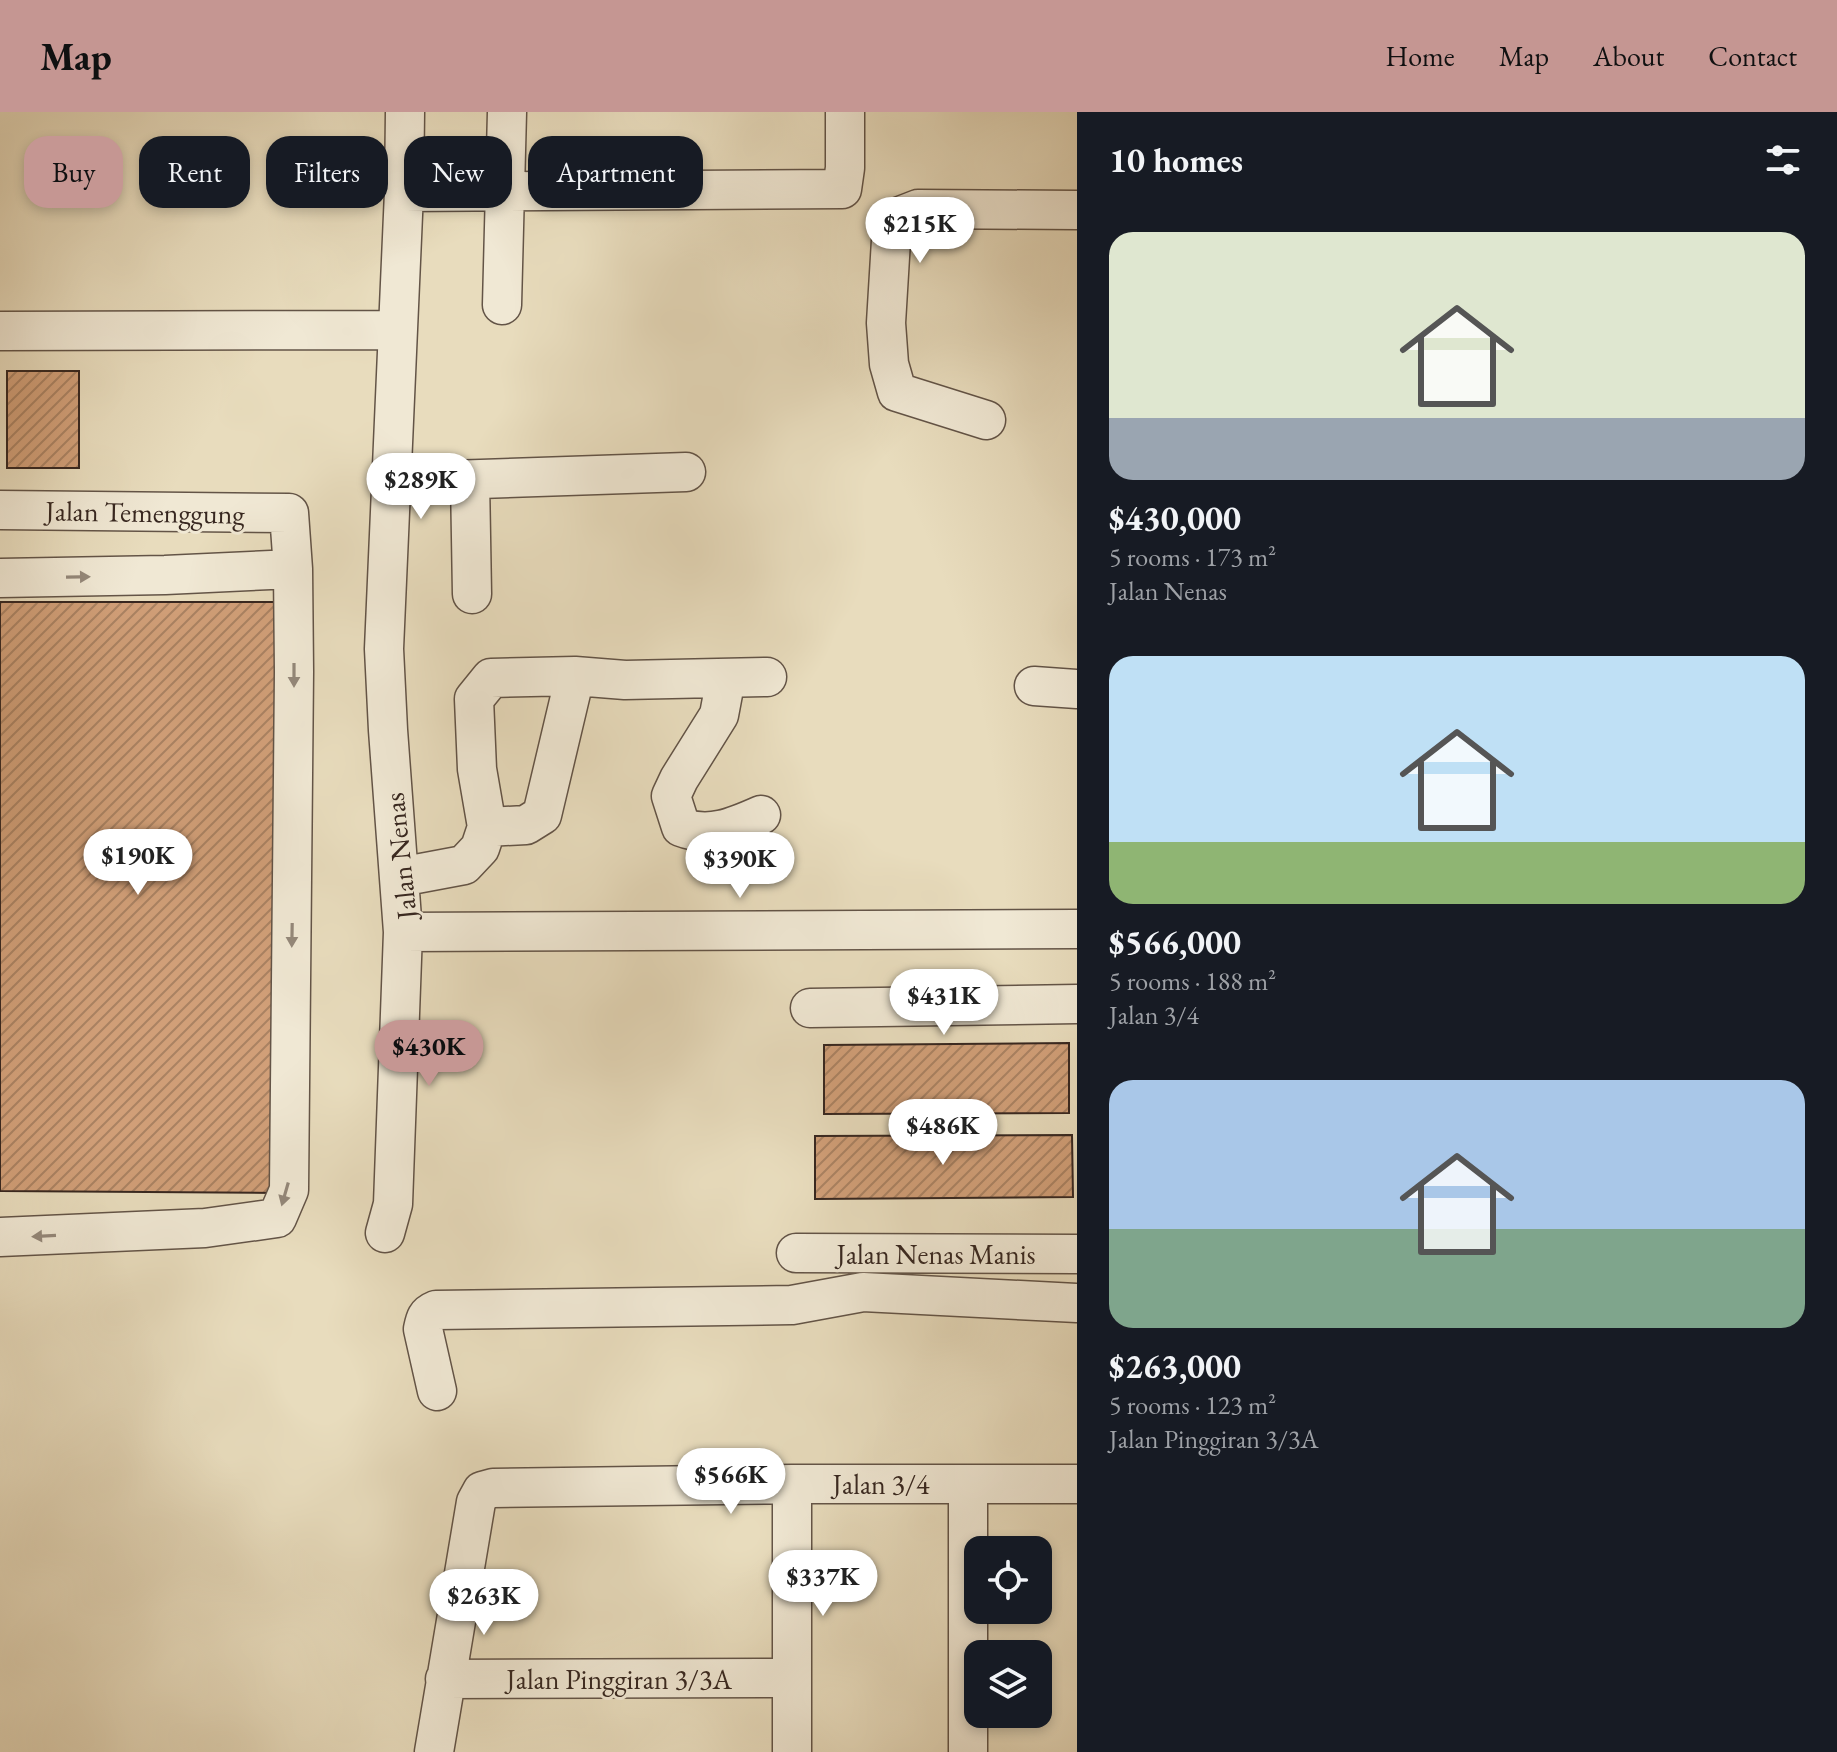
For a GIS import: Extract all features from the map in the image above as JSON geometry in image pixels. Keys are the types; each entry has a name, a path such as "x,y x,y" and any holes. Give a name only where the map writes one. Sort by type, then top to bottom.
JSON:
{"street":[{"name":"Jalan Nenas","path":"405,112 405,136"},
{"path":"506,136 507,112"},
{"path":"512,191 842,189 845,112"},
{"name":"Jalan Nenas","path":"404,192 384,649 403,932 1077,929"},
{"path":"502,305 504,208"},
{"path":"986,420 897,392 889,364 886,323 892,224 900,216 918,209 1077,210"},
{"path":"0,331 398,330"},
{"path":"391,482 686,472"},
{"path":"470,480 472,594"},
{"name":"Jalan Temenggung","path":"0,510 289,513 293,569"},
{"path":"0,578 293,569 294,672 289,1190 277,1218 205,1228 0,1237"},
{"path":"487,827 526,825 542,815 575,676"},
{"path":"400,877 464,865 480,848 487,827 477,769 474,699 491,678 575,676 625,680 767,677"},
{"path":"726,678 719,715 671,796 681,827 696,833 732,828 761,815"},
{"path":"1034,686 1077,689"},
{"path":"385,1233 393,1204 403,932"},
{"path":"810,1008 1077,1004"},
{"name":"Jalan Nenas Manis","path":"796,1253 1077,1254"},
{"path":"437,1391 423,1329 429,1313 436,1310 792,1305 863,1292 1077,1303"},
{"path":"792,1484 792,1752"},
{"name":"Jalan 3/4","path":"445,1679 476,1502 482,1491 493,1488 792,1484 1077,1484"},
{"path":"968,1484 968,1752"},
{"name":"Jalan Pinggiran 3/3A","path":"445,1679 792,1678"},
{"path":"434,1752 445,1679"}],"building":[{"path":"7,371 79,371 79,468 7,468"},
{"path":"0,602 277,602 275,1193 0,1191"},
{"path":"1069,1043 1069,1113 824,1114 824,1045"},
{"path":"1072,1135 1073,1197 815,1199 815,1136"}]}
